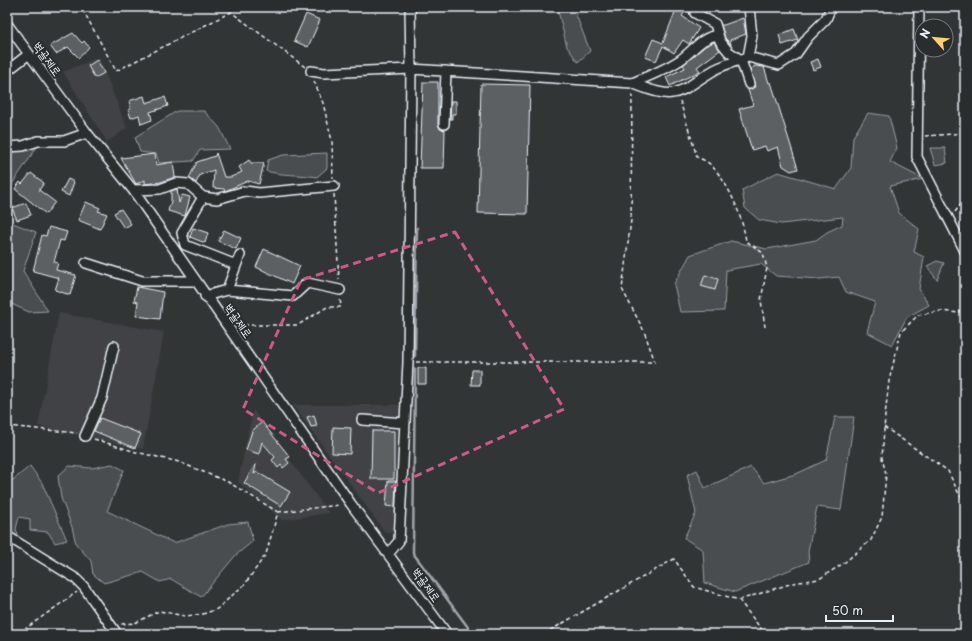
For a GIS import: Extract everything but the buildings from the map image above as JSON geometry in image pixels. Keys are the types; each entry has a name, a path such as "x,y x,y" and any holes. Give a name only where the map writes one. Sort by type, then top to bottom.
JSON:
{"street":[{"path":"389,553 400,541 408,362 411,69 410,7"},
{"path":"749,7 752,36 744,59 749,84"},
{"path":"696,13 715,24 720,41 729,52 744,59 779,64 796,54 808,37 826,19 831,7"},
{"path":"919,7 917,157 965,251"},
{"name":"벽골제로","path":"7,24 87,133 133,190 350,504 389,553 447,634"},
{"path":"632,83 659,72 681,59 708,36 718,34"},
{"path":"7,71 29,54"},
{"path":"311,71 324,73 411,69 632,83 664,94 678,93 717,69 744,59"},
{"path":"444,124 446,71"},
{"path":"7,147 23,146 38,141 64,141 87,133"},
{"path":"133,190 160,190 176,183 188,184 203,197 217,199 245,191 259,193 334,186"},
{"path":"203,197 182,233 186,245 236,265"},
{"path":"226,290 240,255"},
{"path":"86,263 142,281 195,281"},
{"path":"205,296 226,290 294,296 307,282 340,290"},
{"path":"85,436 102,398 114,346"},
{"path":"362,420 405,423"},
{"path":"7,536 75,578 84,587 117,634"}],"path":[{"path":"76,7 84,12 116,72 231,12 311,71 323,103 332,141 341,307 327,307 298,325 225,325"},
{"path":"408,362 655,362 644,331 622,289 631,220 632,83"},
{"path":"678,93 697,157 710,164 728,190 744,229 746,241 763,253 767,268 761,300 765,327"},
{"path":"918,136 965,133"},
{"path":"948,219 965,199"},
{"path":"544,634 674,559 694,587 739,600 792,583 819,578 844,563 871,540 882,517 886,474 882,458 884,427 889,381 901,332 918,315 941,311 958,313 965,309"},
{"path":"7,426 85,436 136,452 179,462 228,482 278,512 350,504"},
{"path":"884,427 948,470 959,494 965,502"},
{"path":"112,625 135,623 159,611 185,616 202,614 217,609 244,584 266,554 278,512"},
{"path":"18,634 84,587"},
{"path":"739,600 765,634"}],"highlighted area":[{"path":"455,232 564,409 378,493 243,409 301,280"}],"shaded area":[{"path":"557,7 573,7 590,51 578,62 567,47"},
{"path":"99,57 127,128 107,142 63,72"},
{"path":"177,111 204,111 219,127 230,149 200,150 193,161 159,163 156,154 140,152 135,137"},
{"path":"868,113 889,116 897,148 890,162 923,179 890,186 899,213 919,229 914,252 924,257 919,289 929,305 907,317 892,345 867,332 875,302 846,292 839,277 819,279 776,276 761,264 726,270 724,311 680,312 674,284 690,255 731,241 767,249 816,240 827,232 842,225 843,217 781,224 759,220 745,208 742,190 778,172 836,189 851,168 853,137"},
{"path":"39,144 8,190 10,222 36,232 23,271 48,311 29,312 7,302 7,150"},
{"path":"930,148 945,148 947,163 935,165"},
{"path":"327,153 327,168 317,177 279,174 266,171 268,160 283,155"},
{"path":"937,261 944,263 937,280 927,266"},
{"path":"59,313 164,332 143,449 38,426"},
{"path":"293,405 399,405 394,534 384,531"},
{"path":"253,410 329,513 282,520 238,482"},
{"path":"835,417 854,417 841,510 817,507 808,551 809,562 735,592 705,583 703,550 684,538 696,513 687,475 697,470 705,488 751,467 764,483 796,474 826,460"},
{"path":"112,464 124,470 107,511 174,543 228,524 248,522 253,541 235,556 201,597 171,579 160,582 143,572 104,583 93,574 91,561 76,544 72,527 61,498 58,476 69,466 92,468"},
{"path":"30,466 42,483 67,540 55,543 48,532 30,530 30,519 19,517 16,529 18,535 7,537 7,485"}],"waterway":[{"path":"415,356 417,228"},
{"path":"415,369 413,553 473,634"}]}
